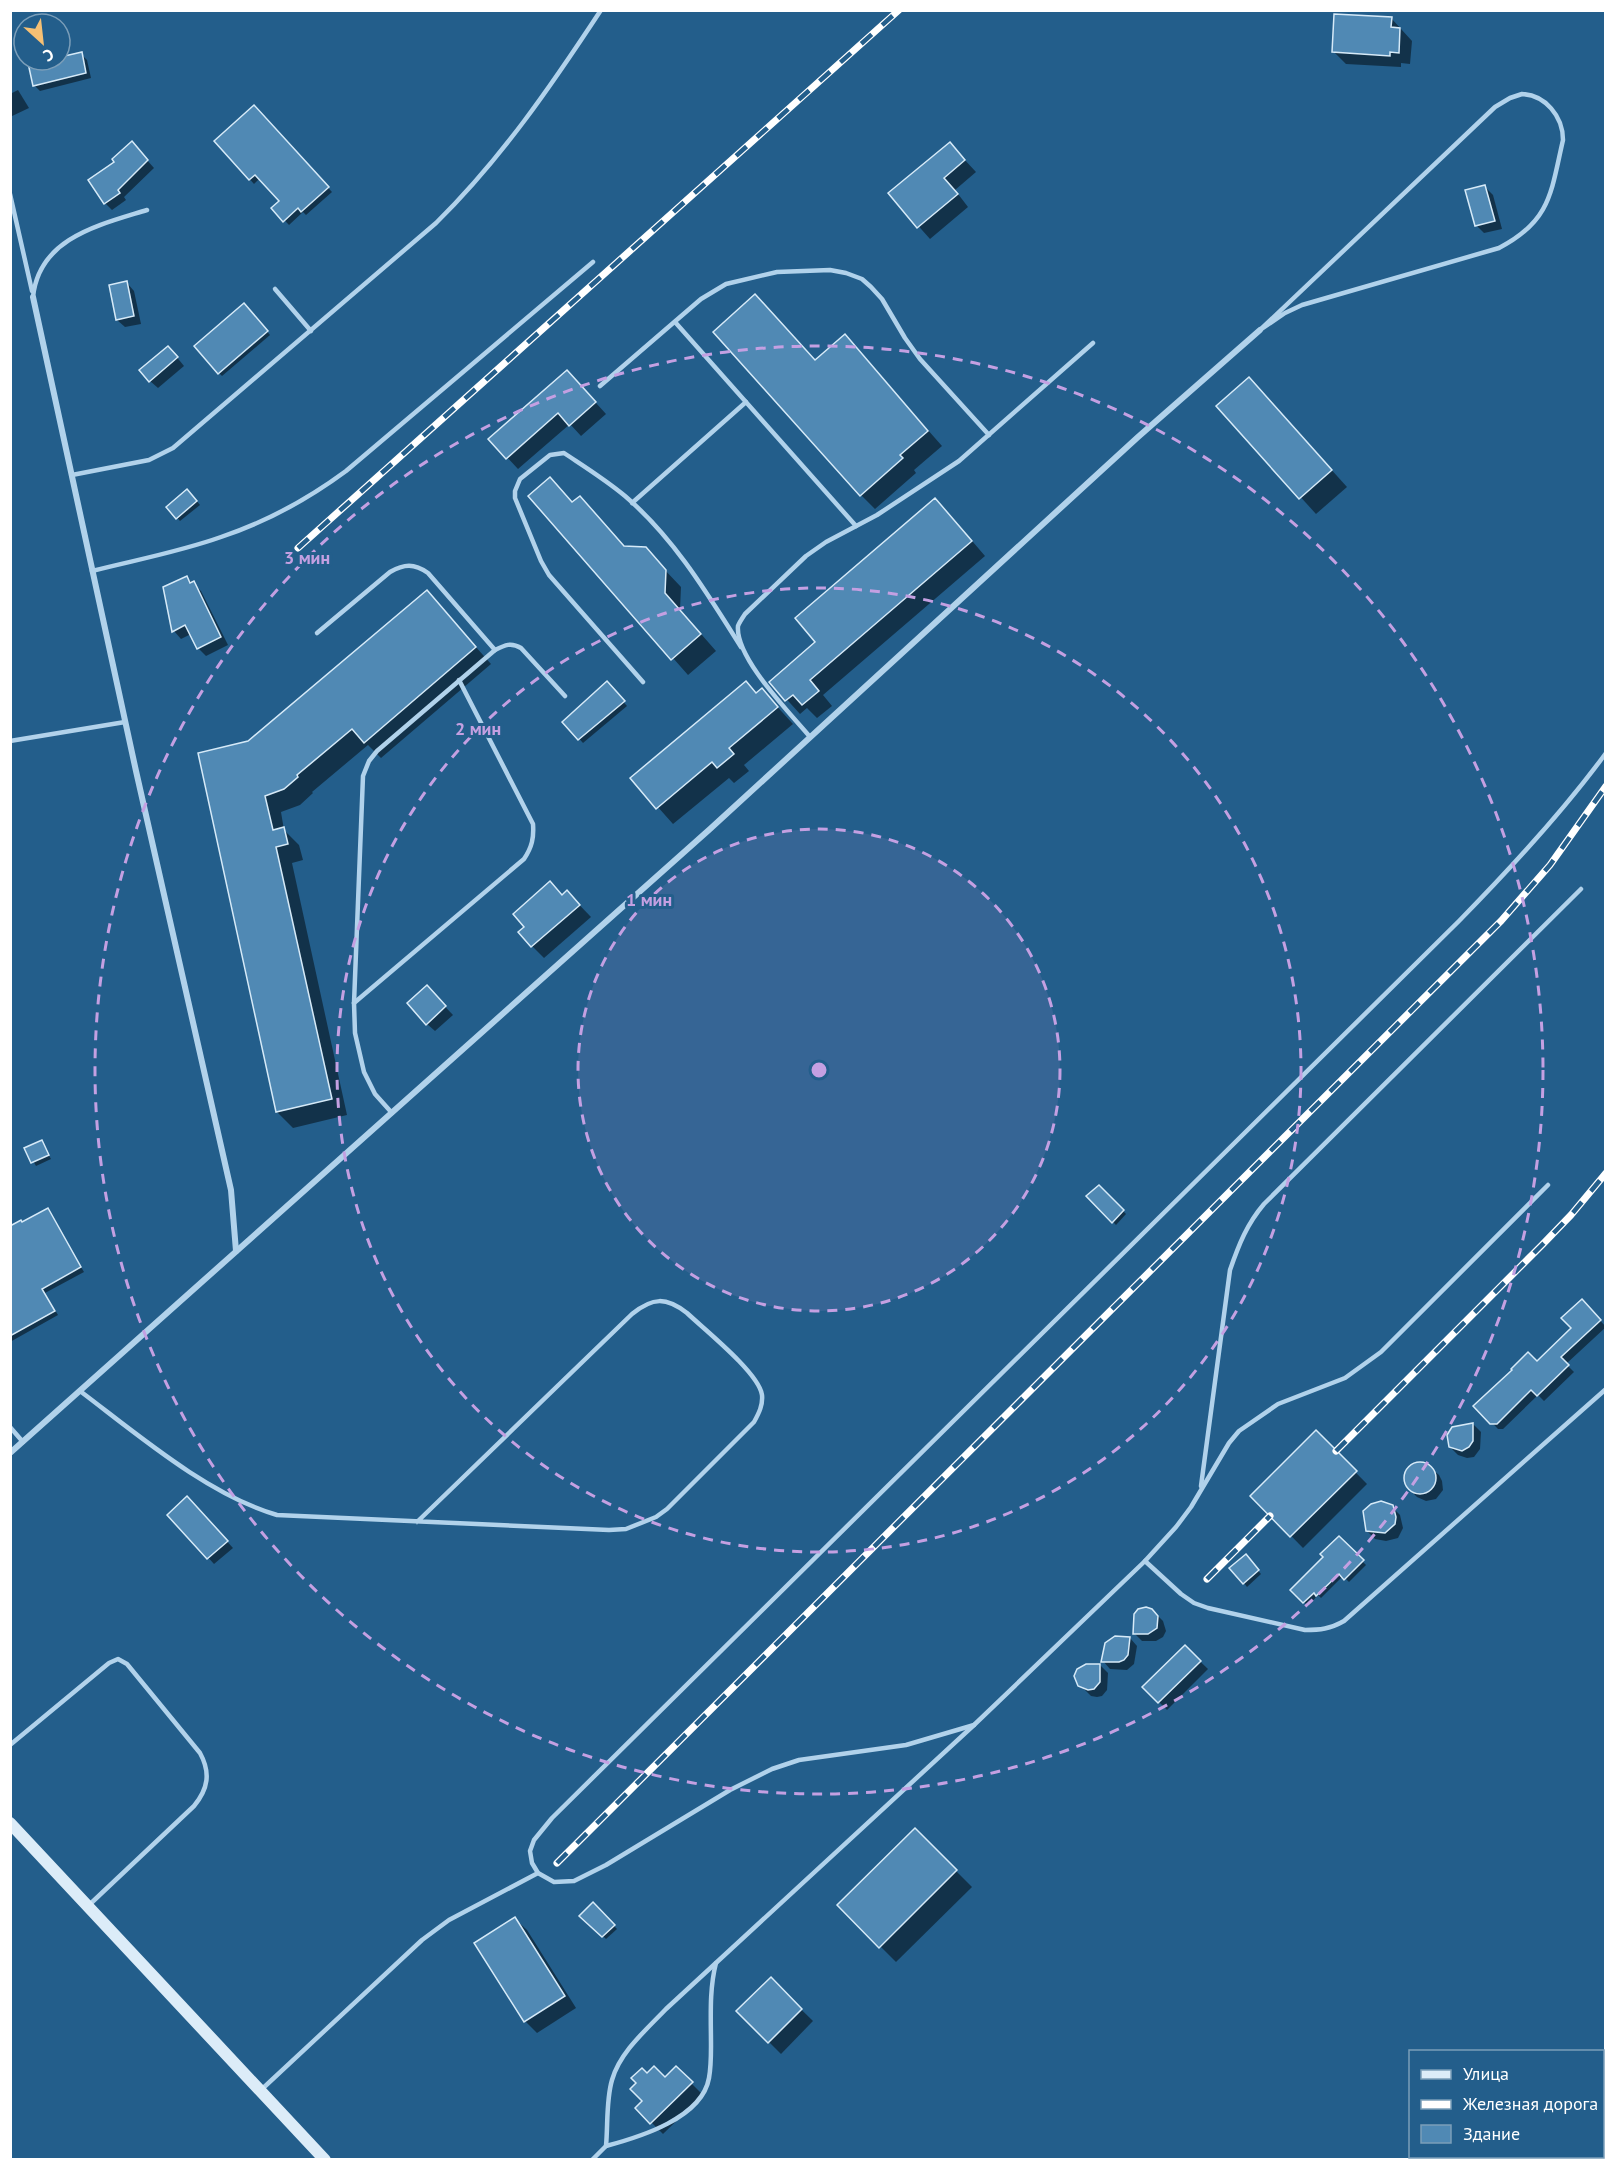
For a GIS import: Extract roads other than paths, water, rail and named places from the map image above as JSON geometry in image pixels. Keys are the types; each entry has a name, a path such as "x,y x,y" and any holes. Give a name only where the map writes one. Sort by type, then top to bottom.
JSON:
{"main road":[{"path":"10,1823 325,2160"}],"street":[{"path":"33,297 125,722 231,1190 236,1251"},
{"path":"10,1454 810,737 1138,437 1260,330"}],"lane":[{"path":"72,475 149,460 182,441 454,206 535,108 601,10"},
{"path":"1521,94 1529,94 1545,104 1557,116 1563,131 1563,140 1551,194 1544,211 1516,240 1499,248 1302,305 1260,330 1495,106 1521,94"},
{"path":"10,194 33,297"},
{"path":"33,297 34,282 41,266 64,243 80,233 147,210"},
{"path":"92,572 219,538 294,505 326,486 593,262"},
{"path":"600,386 708,294 726,284 777,272 830,270 862,279 871,287 920,359 988,435"},
{"path":"275,289 311,331"},
{"path":"675,322 856,526"},
{"path":"745,654 738,626 751,606 806,556 945,472 1093,343"},
{"path":"632,503 746,402"},
{"path":"643,682 549,575 515,498 520,479 557,452 564,453 599,476 632,503 686,562 754,669 810,737"},
{"path":"317,633 390,572 409,564 420,567 428,573 495,650"},
{"path":"392,1113 375,1094 364,1072 355,1033 354,1003 363,776 369,761 377,751 459,680 495,650 506,644 515,644 521,648 565,696"},
{"path":"354,1003 525,859 532,847 533,824 459,680"},
{"path":"10,741 125,722"},
{"path":"974,1725 906,1745 799,1760 772,1769 730,1790 588,1876 563,1883 554,1882 538,1873 532,1863 531,1851 540,1831 552,1818 1501,879 1552,821 1605,753"},
{"path":"1201,1489 1230,1270 1240,1239 1250,1221 1264,1204 1581,889"},
{"path":"606,2146 611,2081 628,2050 650,2026 974,1725 1144,1561 1176,1527 1239,1431 1278,1404 1345,1378 1366,1364 1381,1352 1548,1185"},
{"path":"80,1391 178,1464 257,1509 277,1515 417,1522 609,1530 626,1529 668,1509 754,1422 761,1410 762,1395 747,1370 687,1313 677,1305 655,1300 642,1305 632,1314 417,1522"},
{"path":"1144,1561 1181,1594 1208,1608 1305,1630 1333,1627 1344,1621 1605,1389"},
{"path":"10,1427 23,1442"},
{"path":"10,1745 109,1663 118,1659 127,1664 205,1762 208,1771 205,1790 194,1806 88,1906"},
{"path":"260,2090 422,1940 439,1927 538,1873"},
{"path":"592,2160 606,2146 642,2136 665,2125 698,2101 705,2091 711,2069 711,1994 716,1963"}],"railway":[{"path":"298,548 899,10"},
{"path":"557,1863 1501,921 1550,865 1606,786"},
{"path":"1336,1451 1543,1244 1606,1173"},
{"path":"1207,1579 1270,1516"}]}
